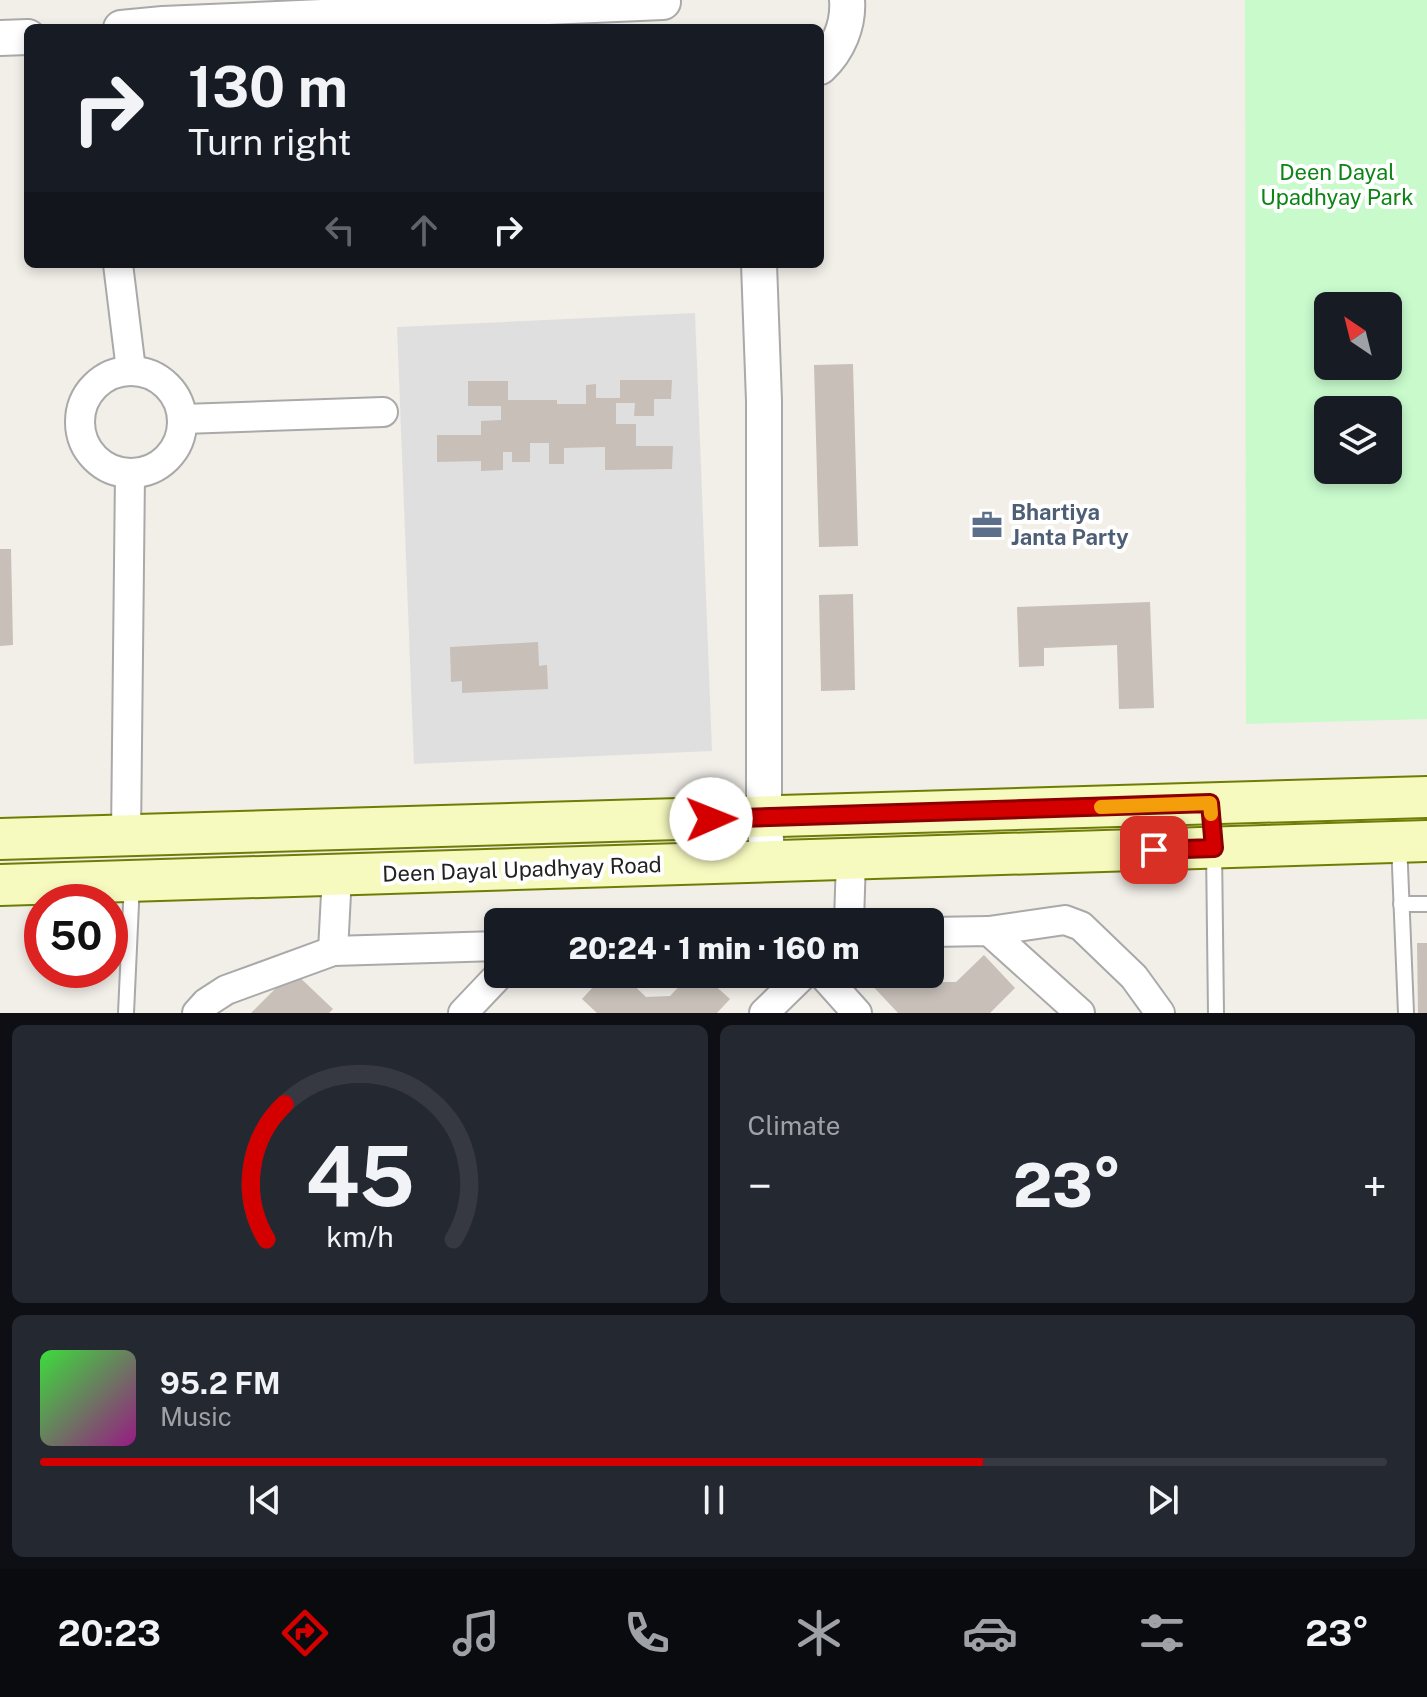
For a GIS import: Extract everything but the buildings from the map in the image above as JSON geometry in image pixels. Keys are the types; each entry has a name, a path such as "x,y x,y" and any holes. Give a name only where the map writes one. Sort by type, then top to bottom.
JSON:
{"main road":[{"name":"Deen Dayal Upadhyay Road","path":"0,839 1427,797"},
{"name":"Deen Dayal Upadhyay Road","path":"0,885 1413,842"}],"street":[{"path":"824,63 844,30 847,0"},
{"path":"167,24 205,11 664,10"},
{"path":"0,38 24,37"},
{"path":"118,268 131,370"},
{"path":"759,268 764,401 764,817 768,862"},
{"path":"131,370 148,373 163,381 176,396 183,419 181,438 171,455 151,470 130,474 112,470 96,460 84,445 80,431 81,411 87,395 105,377 131,370"},
{"path":"183,419 383,412"},
{"path":"126,836 130,474"},
{"path":"849,908 851,859"},
{"path":"333,951 337,875"},
{"path":"944,932 989,931 1065,920 1081,926 1134,977 1160,1013"},
{"path":"989,931 1080,1013"},
{"path":"197,1013 226,990 333,951 484,946"},
{"path":"463,1013 487,988"},
{"path":"764,1013 790,988"},
{"path":"835,988 857,1013"}],"lane":[{"path":"1210,803 1214,848 1216,1013"},
{"path":"1406,1013 1401,904 1413,842"},
{"path":"126,1013 132,881"},
{"path":"1401,904 1427,904"}],"shaded area":[{"path":"695,313 712,751 414,764 397,327"}],"green space":[{"name":"Deen Dayal Upadhyay Park","path":"1245,0 1427,0 1427,719 1246,724"}],"slow traffic":[{"path":"1101,807 1210,803 1211,814"}],"place":[{"name":"Bhartiya Janta Party","path":"987,525"}],"route":[{"path":"711,819 1210,803 1214,848 1154,850"}]}
